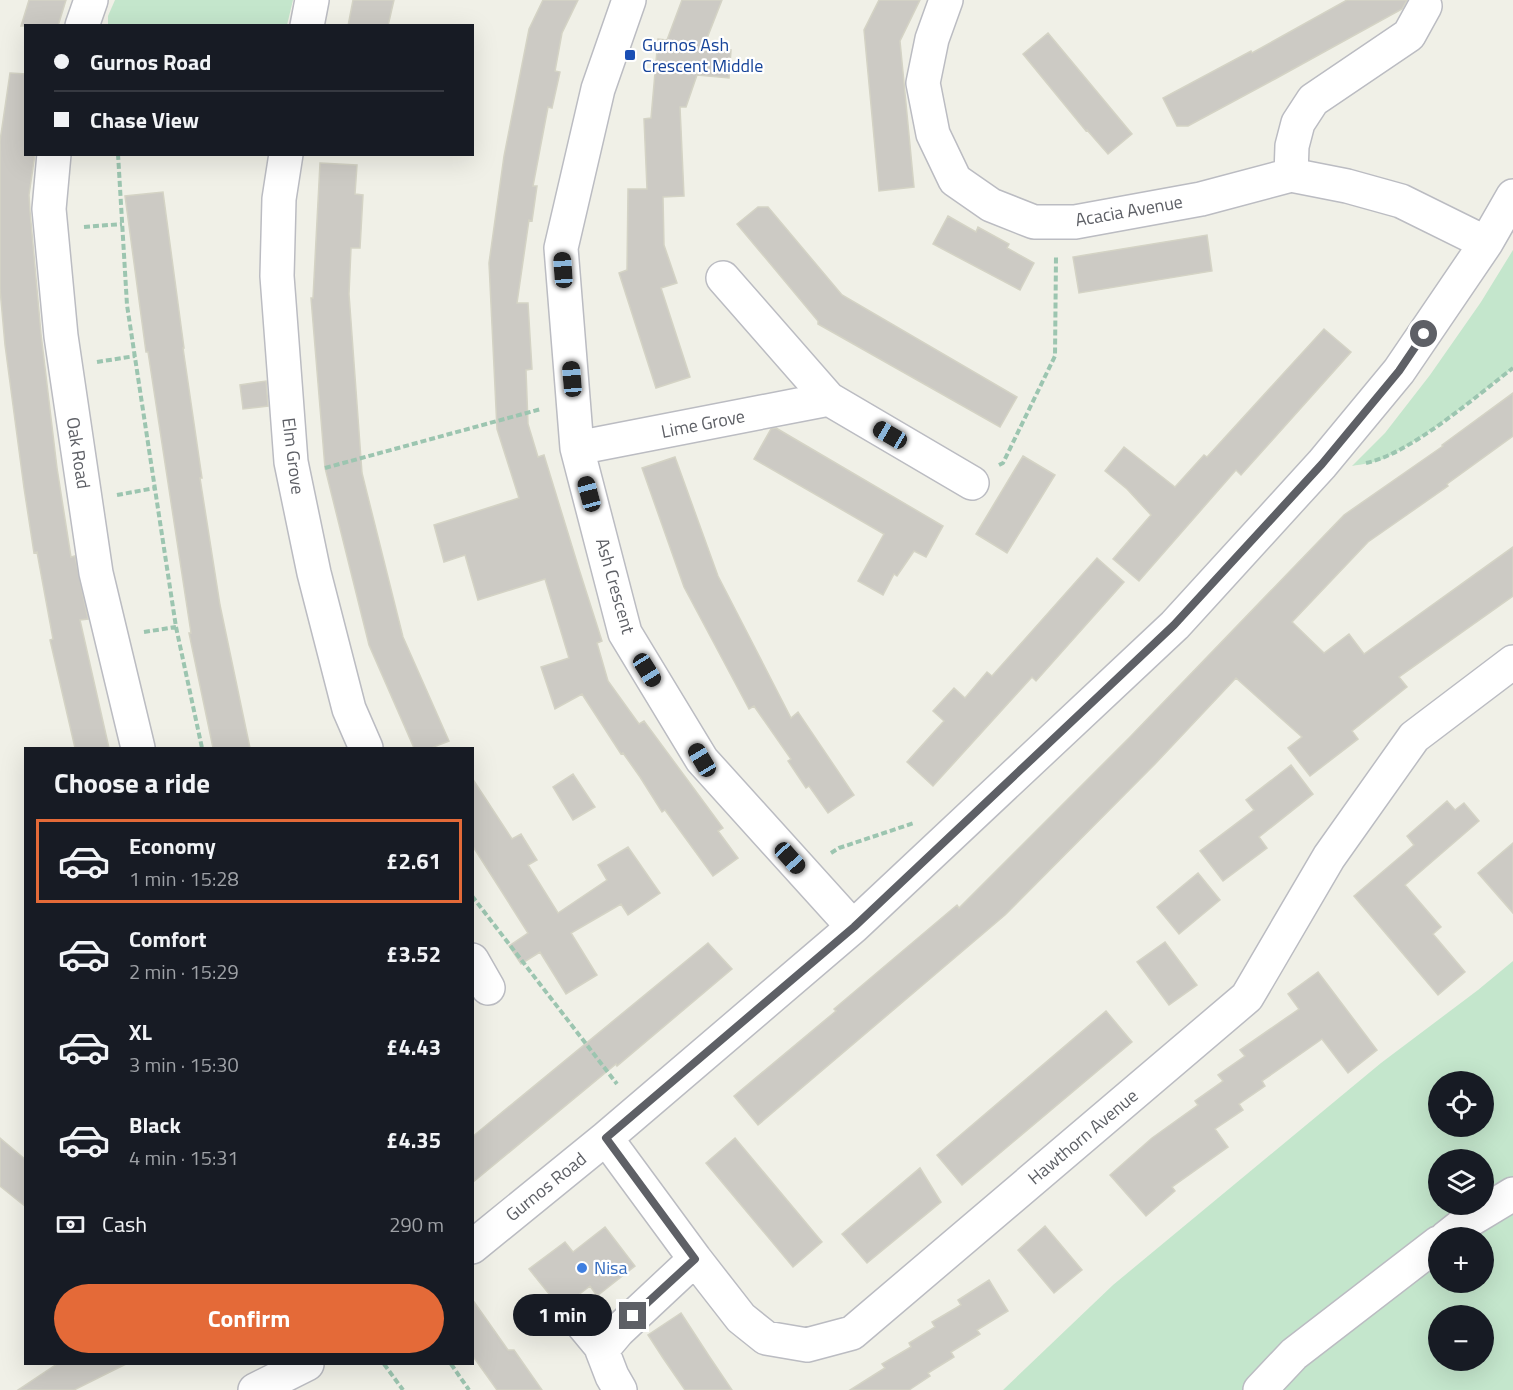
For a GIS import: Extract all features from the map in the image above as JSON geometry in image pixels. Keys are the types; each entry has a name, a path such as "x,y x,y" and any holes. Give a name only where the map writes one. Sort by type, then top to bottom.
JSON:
{"street":[{"path":"83,24 91,0"},
{"path":"307,24 312,0"},
{"name":"Ash Crescent","path":"628,0 598,89 561,248 577,448 625,633 702,760 854,927"},
{"name":"Acacia Avenue","path":"946,0 932,39 923,82 933,134 955,180 991,205 1035,222 1075,222 1201,199 1291,175 1347,186 1401,201 1486,243"},
{"path":"1291,175 1292,146 1298,123 1313,99 1409,35 1425,6"},
{"name":"Oak Road","path":"54,156 49,209 61,336 96,573 138,747"},
{"name":"Elm Grove","path":"285,156 279,199 277,276 294,476 314,573 349,709 366,747"},
{"name":"Gurnos Road","path":"474,1245 606,1138 854,927 1174,625 1322,464 1399,371 1486,243 1513,196"},
{"path":"723,278 829,399 972,483"},
{"name":"Lime Grove","path":"577,448 829,399"},
{"name":"Hawthorn Avenue","path":"606,1138 741,1318 766,1338 807,1345 852,1333 1247,997 1329,857 1414,737 1513,662"},
{"path":"474,964 488,988"},
{"path":"1461,1227 1513,1194"},
{"path":"1260,1390 1294,1354 1428,1251"},
{"path":"603,1349 618,1331 695,1259"},
{"path":"574,1314 603,1349 612,1376 620,1390"},
{"path":"255,1390 304,1365"}],"path":[{"path":"118,156 127,304 176,627 202,747"},
{"path":"972,483 1003,462 1055,356 1056,222"},
{"path":"1322,464 1352,466 1381,460 1445,420 1513,368"},
{"path":"294,476 573,401"},
{"path":"803,872 839,848 915,823"},
{"path":"474,899 638,1111"},
{"path":"385,1365 403,1390"},
{"path":"452,1365 469,1390"}],"green space":[{"path":"115,0 293,0 287,24 108,24 108,16"},
{"path":"1513,250 1513,368 1450,416 1400,450 1383,459 1352,466 1385,433 1430,375 1481,302"},
{"path":"1513,961 1513,1390 1003,1390 1113,1285 1381,1063"}],"building":[{"path":"29,0 66,0 59,24 24,24 21,26"},
{"path":"353,0 394,0 388,24 348,24"},
{"path":"543,0 578,0 562,33 555,71 560,72 552,108 548,107 533,186 537,186 532,221 529,220 517,303 528,303 532,369 526,370 528,424 538,457 544,455 602,641 597,643 608,681 639,724 644,721 723,828 718,831 738,858 713,876 665,810 662,812 582,694 555,709 541,667 569,658 545,579 478,600 465,555 444,562 434,525 519,498 497,429 489,263 504,156 529,29"},
{"path":"682,0 722,0 704,46 731,50 729,78 697,75 686,107 680,107 684,196 663,197 664,245 677,283 661,288 690,377 656,388 619,273 627,270 628,189 647,189 644,119 651,118 658,39 667,40"},
{"path":"879,0 920,0 900,41 914,187 879,191 864,30"},
{"path":"1347,0 1407,0 1402,9 1275,79 1188,126 1177,126 1163,98 1251,51 1252,53"},
{"path":"1048,33 1132,134 1108,154 1086,131 1023,54"},
{"path":"10,73 24,74 24,156 35,156 29,195 30,211 41,334 57,468 71,557 75,556 88,619 80,620 109,747 75,747 50,640 53,639 37,552 34,553 5,345 0,289 0,141"},
{"path":"320,163 357,165 355,194 363,195 360,248 351,248 349,294 362,473 403,637 449,741 434,747 414,747 369,645 325,468 311,298 313,298"},
{"path":"163,192 202,478 200,478 220,605 250,747 213,747 189,633 191,633 148,352 146,352 125,196"},
{"path":"758,207 768,207 842,295 1017,397 1000,427 818,324 818,321 737,224"},
{"path":"948,216 976,232 978,227 1009,244 1007,248 1034,263 1020,290 933,244"},
{"path":"1207,235 1212,271 1079,293 1073,257"},
{"path":"1324,329 1351,352 1241,475 1236,470 1139,581 1113,559 1151,515 1127,489 1105,471 1124,447 1175,487 1204,455 1207,457"},
{"path":"266,381 268,406 243,409 240,385"},
{"path":"1513,393 1513,436 1447,484 1448,486 1368,542 1292,622 1324,653 1349,634 1364,654 1513,547 1513,596 1399,677 1407,687 1352,731 1358,739 1310,776 1288,748 1302,737 1236,678 1155,764 1005,915 758,1125 734,1096 957,905 959,908 1129,738 1344,515 1443,446"},
{"path":"776,428 943,526 926,557 914,551 897,576 894,574 883,595 858,581 884,534 754,459 771,429"},
{"path":"1023,456 1055,475 1007,553 976,534"},
{"path":"675,457 718,576 791,718 798,712 854,795 828,813 809,786 806,788 788,761 791,759 754,706 749,709 684,587 642,468"},
{"path":"1097,558 1124,582 1036,681 1032,677 933,786 907,762 944,721 933,711 954,688 965,698 987,672 992,676"},
{"path":"1291,765 1313,794 1259,837 1267,848 1223,881 1200,851 1254,810 1246,800"},
{"path":"573,774 595,807 573,820 553,787"},
{"path":"474,781 512,839 521,834 537,860 528,865 558,913 607,880 598,865 628,847 660,893 628,915 621,904 571,933 597,975 566,994 540,952 521,964 509,946 528,933 474,848"},
{"path":"1447,801 1455,810 1464,803 1479,821 1405,885 1441,927 1433,934 1465,972 1438,995 1354,896 1414,845 1407,836"},
{"path":"1513,843 1513,913 1478,873"},
{"path":"1198,873 1220,900 1179,934 1157,907"},
{"path":"1165,942 1197,985 1169,1005 1137,962"},
{"path":"708,943 732,969 617,1066 616,1064 474,1181 474,1135"},
{"path":"1318,972 1377,1050 1348,1073 1322,1039 1262,1081 1265,1086 1239,1104 1243,1110 1215,1129 1228,1147 1172,1187 1175,1191 1146,1216 1110,1175 1152,1138 1198,1105 1195,1101 1223,1081 1218,1075 1245,1056 1240,1050 1299,1009 1288,994"},
{"path":"1106,1011 1132,1042 962,1185 937,1155"},
{"path":"0,1138 24,1158 24,1205 0,1186"},
{"path":"735,1138 822,1242 793,1267 706,1163"},
{"path":"920,1168 941,1202 867,1263 842,1234"},
{"path":"1045,1226 1082,1270 1054,1293 1018,1250"},
{"name":"Nisa","path":"605,1227 635,1266 597,1296 590,1286 577,1296 563,1299 558,1305 529,1269 565,1242 573,1252"},
{"path":"989,1280 1008,1311 977,1330 980,1334 951,1352 954,1357 928,1373 930,1376 909,1390 850,1390 885,1368 882,1364 911,1347 909,1343 935,1327 932,1322 961,1305 958,1300"},
{"path":"474,1302 508,1350 514,1350 542,1390 497,1390 474,1358"},
{"path":"681,1313 732,1390 685,1390 663,1358 648,1335"},
{"path":"56,1365 124,1365 74,1390 18,1390"}],"place":[{"name":"Gurnos Ash Crescent Middle","path":"630,55"},
{"name":"Nisa","path":"582,1268"}],"route":[{"path":"633,1316 695,1259 606,1138 854,927 1174,625 1322,464 1399,371 1424,334"}]}
